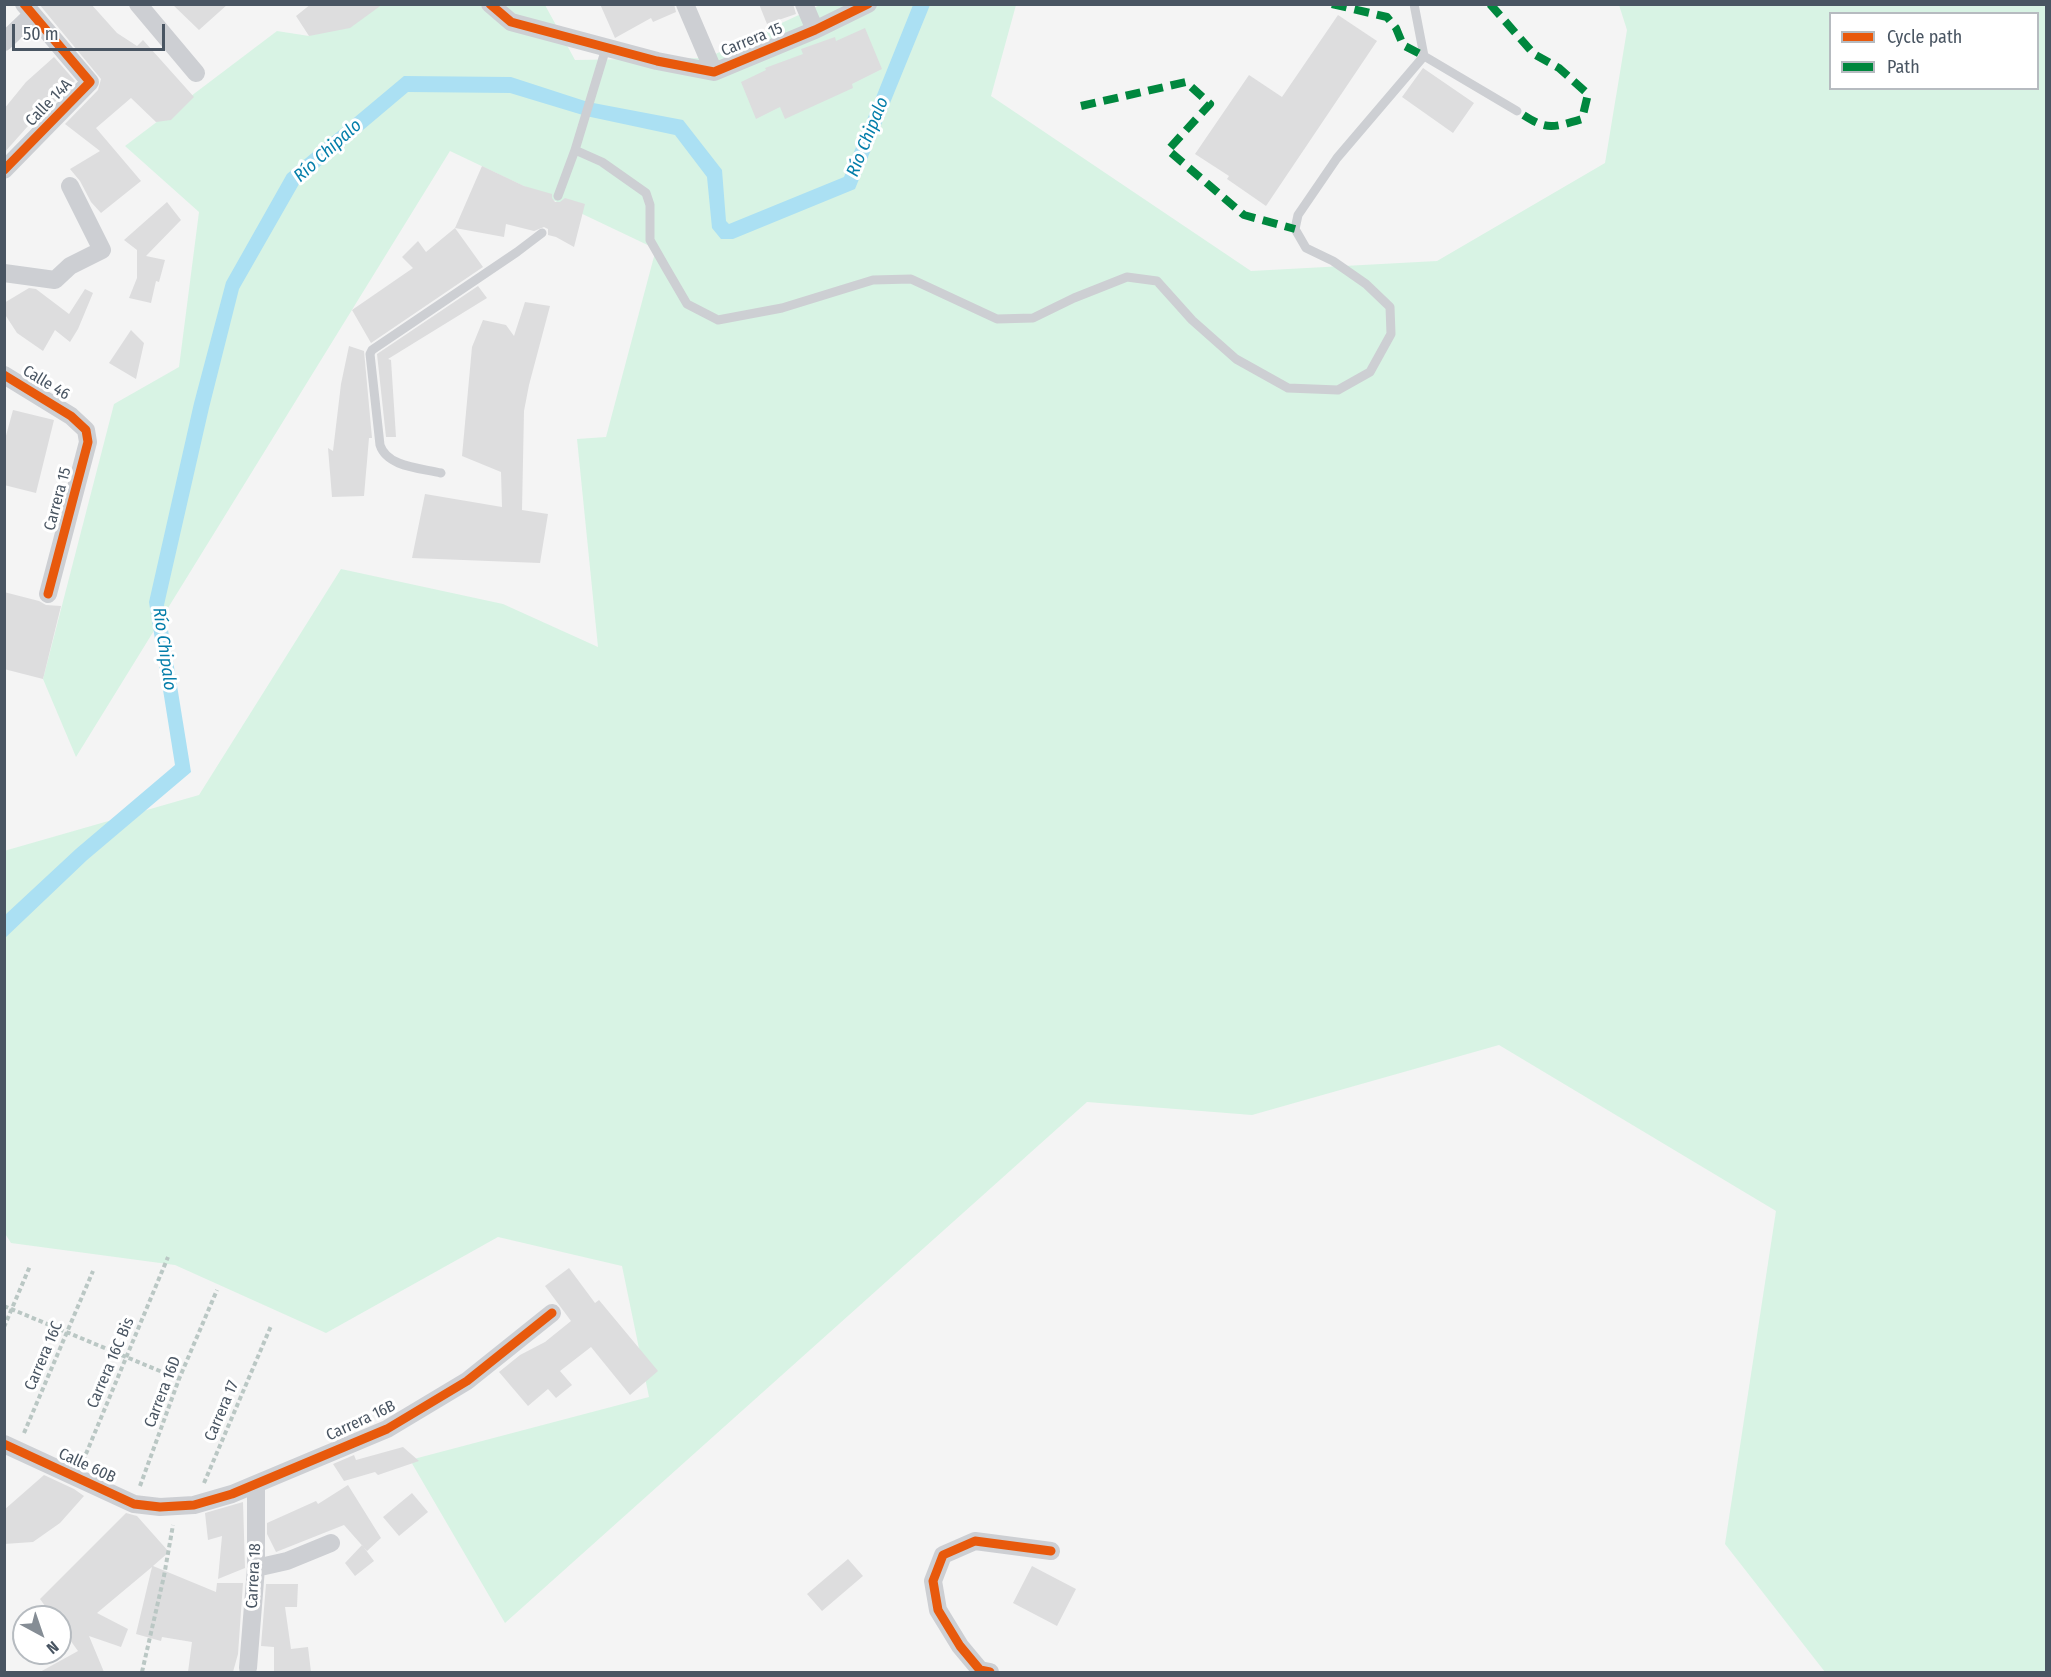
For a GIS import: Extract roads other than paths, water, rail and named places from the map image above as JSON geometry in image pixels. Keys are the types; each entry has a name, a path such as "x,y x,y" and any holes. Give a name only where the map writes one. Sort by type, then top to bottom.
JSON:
{"street":[{"path":"138,4 196,73"},
{"name":"Carrera 15","path":"490,4 511,22 657,62 714,72 815,30 868,4"},
{"path":"685,4 714,72"},
{"path":"804,4 815,30"},
{"path":"4,42 28,10"},
{"name":"Calle 14A","path":"4,170 90,82 28,10"},
{"path":"4,273 55,280 70,266 102,250 70,186"},
{"name":"Calle 46","path":"4,375 71,416"},
{"name":"Carrera 15","path":"48,594 88,442 86,430 71,416"},
{"name":"Carrera 16B","path":"177,1506 232,1494 387,1429 467,1381 552,1313"},
{"name":"Calle 60B","path":"11,1447 134,1504 177,1506"},
{"name":"Carrera 18","path":"248,1668 256,1568 256,1484"},
{"path":"990,1672 980,1670 960,1646 938,1610 933,1581 943,1555 975,1541 1051,1551"},
{"path":"256,1568 287,1561 330,1543"}],"lane":[{"path":"1414,4 1424,56 1517,111"},
{"path":"558,196 582,131 606,48"},
{"path":"574,150 602,162 646,193 650,205 650,240 687,304 718,320 782,308 873,280 901,279 910,279 997,319 1033,318 1074,297 1127,277 1157,281 1192,320 1236,359 1288,388 1338,390 1370,372 1391,334 1390,307 1358,278 1333,261 1306,248 1295,229 1298,215 1337,158 1424,56"},
{"path":"441,473 390,460 383,453 380,445 372,350 542,233"}],"water":[{"name":"Río Chipalo","path":"913,5 930,5 855,189 733,239 721,239 712,228 707,177 675,135 586,116 510,93 408,92 299,184 239,289 164,605 191,772 87,860 5,938 5,915 76,849 175,765 149,602 194,403 226,282 287,174 404,76 511,77 588,102 683,120 722,170 726,221 729,224 844,177"}]}
